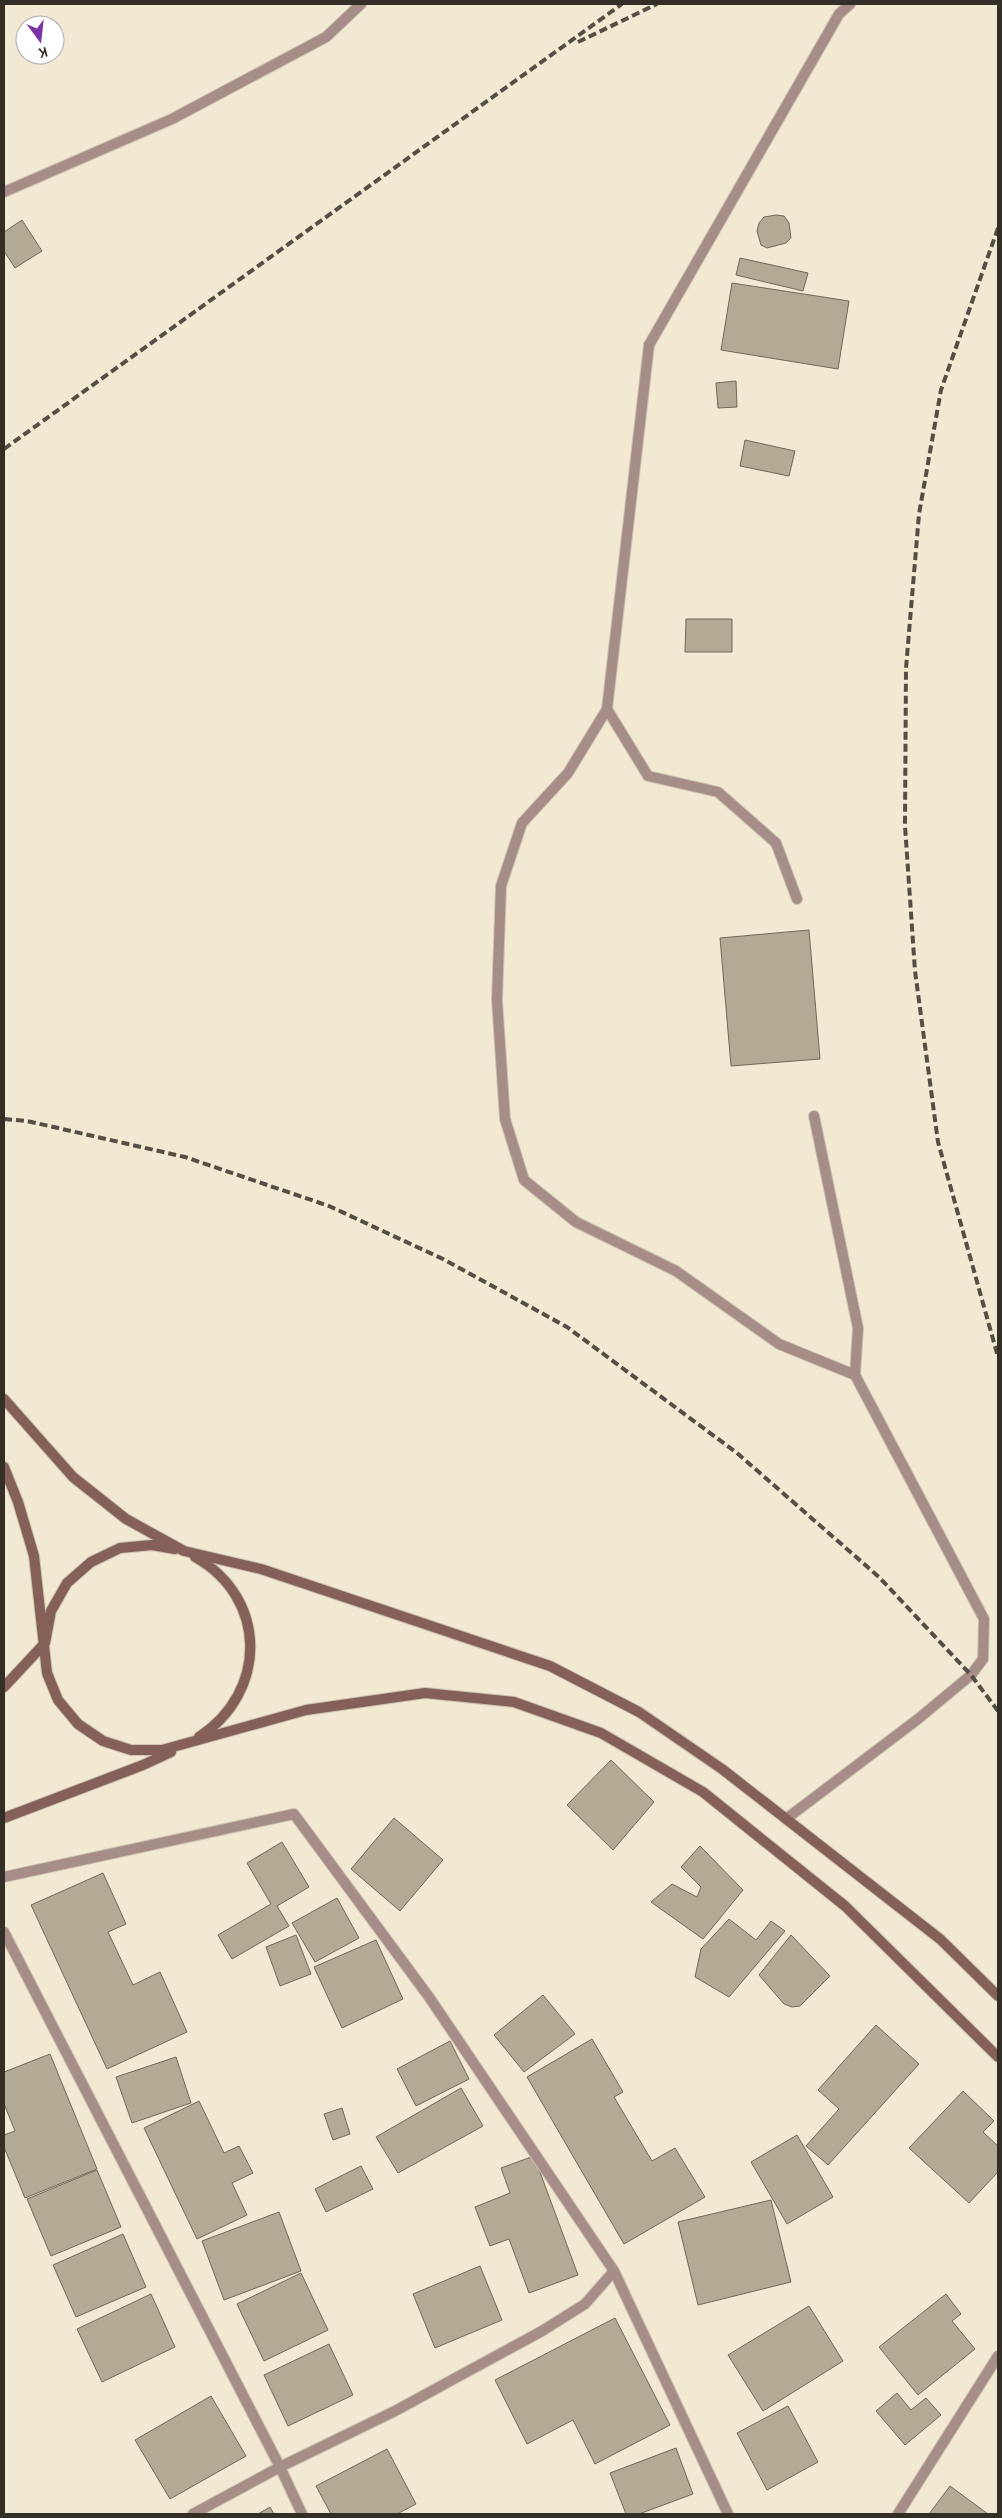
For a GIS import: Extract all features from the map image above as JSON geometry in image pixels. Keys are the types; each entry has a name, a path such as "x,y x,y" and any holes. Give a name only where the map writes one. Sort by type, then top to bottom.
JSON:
{"main road":[{"path":"4,1818 143,1765 190,1742 216,1726 235,1702 248,1675 251,1645 246,1616 233,1589 212,1567 126,1519 73,1477 7,1403"},
{"path":"4,1467 18,1502 34,1556 47,1673 58,1700 78,1724 103,1741 131,1750 162,1750 306,1710 425,1693 514,1702 601,1733 703,1792 844,1906 998,2057"},
{"path":"4,1687 45,1643 51,1611 67,1583 91,1562 120,1548 152,1545 261,1569 550,1666 639,1712 722,1769 940,1939 998,1996"}],"street":[{"path":"4,192 172,119 326,38 361,4"},
{"path":"850,4 839,14 649,345 607,708 568,773 522,823 501,886 497,1000 505,1119 524,1180 576,1222 676,1271 779,1344 855,1375"},
{"path":"607,708 648,776 718,792 776,843 797,899"},
{"path":"786,1819 918,1719 971,1675 983,1659 984,1619 855,1375 858,1328 814,1116"},
{"path":"4,1877 294,1814 429,1997 614,2272 728,2514"},
{"path":"4,1932 280,2467 302,2514"},
{"path":"193,2514 280,2467 395,2411 542,2331 585,2304 614,2272"},
{"path":"898,2514 998,2356"}],"building":[{"path":"784,216 789,223 791,238 786,243 767,248 761,245 757,231 759,223 764,217"},
{"path":"22,220 42,251 15,268 4,251 4,232"},
{"path":"740,258 808,273 803,291 736,275"},
{"path":"732,283 849,301 838,369 721,350"},
{"path":"736,381 737,407 718,408 716,383"},
{"path":"745,440 795,451 789,476 740,466"},
{"path":"686,619 732,619 732,652 685,652"},
{"path":"809,930 820,1059 731,1066 720,938"},
{"path":"611,1760 654,1802 613,1850 567,1805"},
{"path":"394,1818 443,1860 400,1911 351,1869"},
{"path":"282,1842 309,1887 277,1906 289,1926 232,1959 218,1935 271,1904 247,1863"},
{"path":"700,1846 743,1890 703,1939 651,1902 672,1884 697,1897 701,1887 681,1867"},
{"path":"103,1873 126,1924 108,1932 133,1985 160,1972 187,2032 107,2069 31,1905"},
{"path":"337,1898 359,1938 315,1962 292,1923"},
{"path":"729,1919 756,1940 771,1921 785,1931 729,1997 695,1977 701,1949"},
{"path":"296,1935 311,1974 280,1986 266,1947"},
{"path":"791,1935 830,1976 800,2006 792,2007 784,2004 759,1975"},
{"path":"376,1940 403,1999 342,2028 314,1967"},
{"path":"543,1995 575,2034 524,2072 494,2035"},
{"path":"876,2025 919,2064 828,2165 806,2146 839,2109 818,2090"},
{"path":"592,2039 623,2092 614,2097 652,2161 675,2148 705,2197 624,2244 527,2077"},
{"path":"450,2041 469,2079 416,2106 397,2069"},
{"path":"50,2054 97,2169 25,2198 4,2147 4,2135 15,2131 4,2104 4,2072"},
{"path":"176,2057 191,2103 132,2123 116,2077"},
{"path":"461,2088 483,2126 398,2173 376,2137"},
{"path":"963,2091 994,2121 983,2132 998,2146 998,2172 969,2203 909,2148"},
{"path":"199,2101 224,2153 239,2146 253,2173 232,2183 247,2215 197,2239 144,2128"},
{"path":"342,2108 350,2134 333,2140 324,2114"},
{"path":"797,2135 833,2197 787,2224 751,2162"},
{"path":"534,2156 578,2275 529,2293 509,2239 490,2246 475,2207 510,2193 501,2168"},
{"path":"361,2166 373,2189 326,2212 315,2189"},
{"path":"97,2170 121,2227 51,2256 27,2199"},
{"path":"771,2200 791,2282 698,2305 678,2222"},
{"path":"279,2212 301,2271 224,2300 202,2241"},
{"path":"123,2234 146,2287 76,2317 53,2265"},
{"path":"480,2266 502,2320 435,2348 413,2294"},
{"path":"301,2273 328,2330 264,2361 237,2304"},
{"path":"151,2294 175,2347 102,2382 77,2329"},
{"path":"946,2294 961,2314 952,2321 975,2349 918,2395 879,2347"},
{"path":"809,2306 843,2361 763,2411 728,2355"},
{"path":"615,2318 670,2425 595,2464 573,2420 527,2444 495,2380"},
{"path":"329,2344 353,2395 288,2426 264,2375"},
{"path":"897,2393 911,2410 926,2398 941,2415 905,2445 876,2411"},
{"path":"211,2396 246,2456 170,2499 135,2440"},
{"path":"788,2406 818,2462 767,2490 737,2433"},
{"path":"676,2448 693,2494 639,2514 626,2514 610,2473"},
{"path":"387,2449 416,2504 397,2514 331,2514 316,2486"},
{"path":"950,2486 988,2514 929,2514"},
{"path":"270,2507 274,2514 258,2514"}],"railway":[{"path":"4,449 622,4"},
{"path":"578,42 657,4"},
{"path":"998,228 941,390 919,514 906,668 905,826 915,971 938,1142 998,1357"},
{"path":"4,1119 27,1121 185,1157 329,1206 443,1259 567,1327 737,1453 879,1577 971,1675 998,1711"}]}
